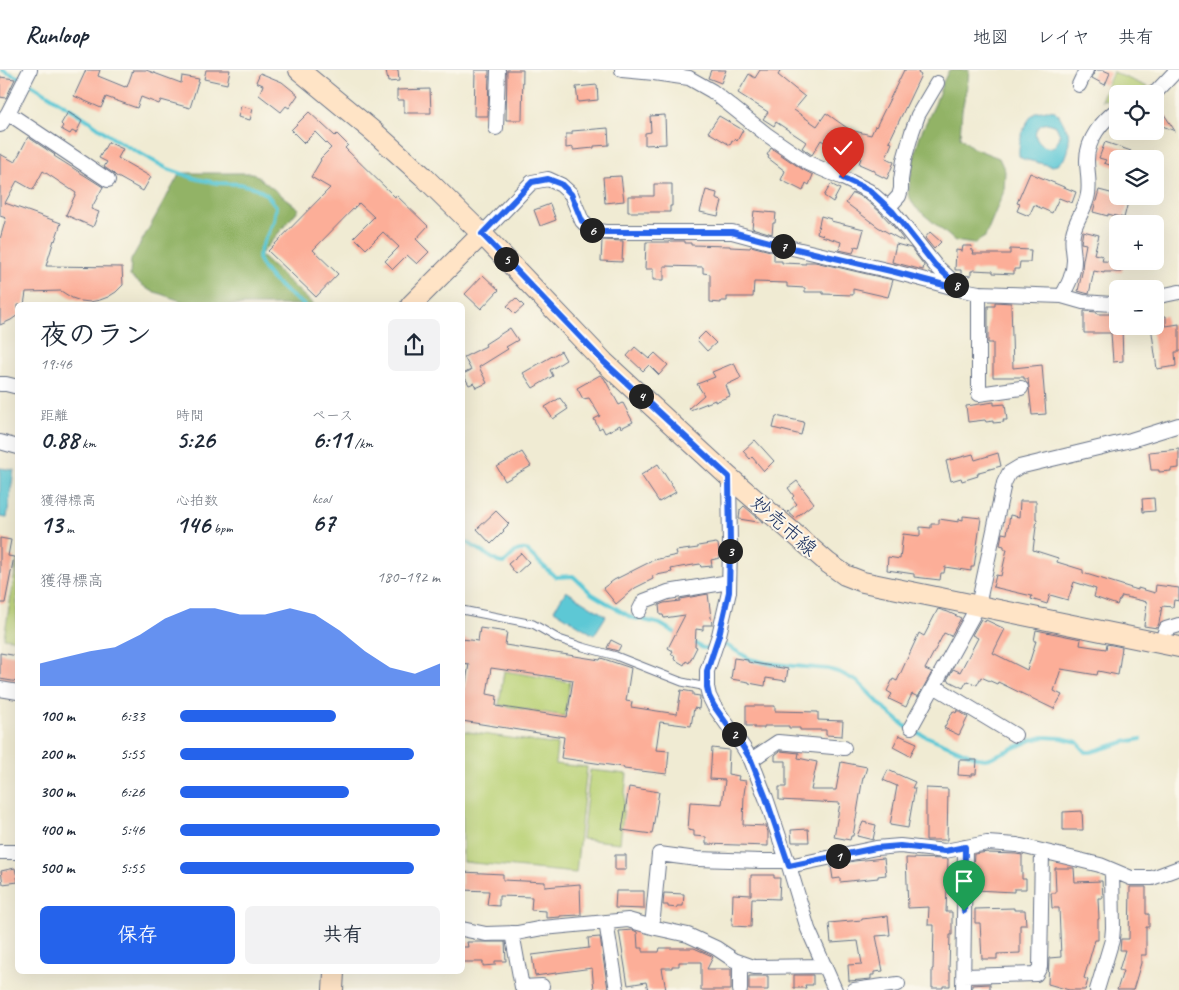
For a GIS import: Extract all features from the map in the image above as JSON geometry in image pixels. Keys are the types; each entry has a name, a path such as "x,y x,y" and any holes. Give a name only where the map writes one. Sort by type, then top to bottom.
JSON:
{"main road":[{"name":"妙売市線","path":"299,70 374,132 430,183 482,234 604,362 729,477 828,564 844,575 863,582 1170,645"},
{"path":"414,302 482,234"},
{"path":"333,990 334,974"}],"street":[{"path":"0,125 30,70"},
{"path":"496,128 498,70"},
{"path":"622,70 689,78 712,91 766,134 808,163 869,190 893,212 935,265 963,290"},
{"path":"1079,85 1086,70"},
{"path":"1162,85 1176,70"},
{"path":"888,208 899,196 904,160 912,132 918,115 936,83"},
{"path":"8,113 108,180"},
{"path":"1062,296 1072,277 1074,261 1073,232 1086,206 1089,192 1087,158 1090,146 1096,130 1109,115"},
{"path":"482,234 532,182 548,179 561,184 571,194 582,221 591,230 605,232 732,232 963,290 979,293 1062,296 1082,302 1109,304"},
{"path":"1164,295 1179,292"},
{"path":"979,293 980,394 1021,388"},
{"path":"0,384 15,386"},
{"path":"911,727 978,606 1004,483 1009,473 1019,468 1131,440 1179,425"},
{"path":"0,442 15,446"},
{"path":"729,477 729,592 719,635 707,671 707,687 714,706 751,760 789,863 808,929 835,990"},
{"path":"639,611 644,601 668,592 729,582"},
{"path":"1170,645 1166,629 1179,625"},
{"path":"934,686 1015,735"},
{"path":"0,689 15,692"},
{"path":"751,760 778,742 844,748"},
{"path":"652,927 658,854 697,859 789,863 876,848 900,846 945,851 987,842 1017,845 1100,865 1131,878 1152,878 1179,868"},
{"path":"963,990 965,847"},
{"path":"964,976 1036,974 1040,967 1042,851"},
{"path":"0,852 15,852"},
{"path":"1097,990 1112,940 1112,870"},
{"path":"465,930 486,934 512,933 543,928 628,920 688,935 716,948 740,963 754,967 825,966"},
{"path":"606,922 617,990"},
{"path":"512,933 522,987 542,986"},
{"path":"740,963 740,990"},
{"path":"854,990 898,984"}],"lane":[{"path":"465,611 533,624 559,639 616,656 682,682 707,687"}],"green space":[{"path":"949,70 969,70 962,110 960,137 973,148 999,158 1005,171 1004,191 985,237 973,244 955,241 915,207 908,194 920,135"},
{"path":"1113,72 1143,85 1109,85 1109,100 1101,100"},
{"path":"180,173 253,173 299,209 260,255 311,302 184,302 149,290 130,276 131,260"},
{"path":"15,573 15,640 4,638"},
{"path":"504,671 570,682 565,716 499,705"},
{"path":"465,731 557,745 555,764 587,767 576,873 465,862"},
{"path":"590,770 627,774 620,843 582,839"}],"water":[{"path":"1047,110 1055,111 1059,115 1068,132 1069,142 1064,159 1057,165 1052,166 1023,159 1019,156 1021,139 1028,121 1035,113","holes":["1047,123 1056,126 1060,135 1056,144 1051,147 1045,147 1036,138 1036,132 1039,127"]},
{"path":"0,468 14,470 7,518 0,517"},
{"path":"566,591 606,616 594,635 554,610"}],"building":[{"path":"86,70 100,70 98,76 125,87 127,87 133,70 146,70 181,83 182,76 199,79 190,108 161,100 159,104 141,97 137,108 106,97 101,108 74,96"},
{"path":"206,70 230,70 227,84 204,79"},
{"path":"386,70 398,70 399,81 388,82"},
{"path":"475,70 489,70 488,116 474,116"},
{"path":"507,70 523,70 522,120 506,120"},
{"path":"711,70 726,70 721,83 708,78"},
{"path":"760,70 781,70 778,75 805,97 794,110 817,126 826,113 850,130 871,135 904,70 919,70 918,73 921,75 889,142 892,143 886,158 894,162 887,179 859,164 861,158 826,138 824,142 821,140 812,155 802,148 806,142 776,122 774,126 763,119 768,112 738,93 749,74 755,78"},
{"path":"1095,70 1103,70 1110,73 1105,85 1092,78"},
{"path":"260,73 282,82 298,95 289,108 286,106 281,112 259,95 263,85 256,82"},
{"path":"0,77 15,79 6,98 0,97"},
{"path":"597,85 598,100 578,102 576,87"},
{"path":"430,89 431,113 404,113 404,100 397,100 397,90"},
{"path":"241,106 253,109 250,120 238,117"},
{"path":"68,112 82,121 76,133 72,131 70,134 61,129 63,126 61,124"},
{"path":"309,112 335,136 337,134 348,145 345,148 428,226 416,239 429,252 417,264 407,255 393,269 385,261 399,247 383,232 366,249 354,237 374,217 359,203 313,250 338,274 316,297 268,251 330,188 311,177 320,159 331,148 315,132 304,143 291,130"},
{"path":"1164,114 1175,131 1164,127"},
{"path":"665,115 666,144 645,145 645,133 651,132 650,116"},
{"path":"719,116 743,130 737,141 735,139 734,141 732,140 730,145 708,132"},
{"path":"608,128 609,145 573,150 573,147 566,148 566,134 572,134 572,131"},
{"path":"28,137 103,187 91,209 99,212 93,227 66,215 76,193 43,171 33,190 17,181 5,203 61,223 46,266 122,267 123,285 116,292 108,297 90,302 72,298 61,291 26,292 24,302 15,302 15,317 0,325 0,239 6,218 0,216 0,154 15,162"},
{"path":"108,142 123,149 118,158 151,177 143,191 104,167 107,162 99,158"},
{"path":"1105,142 1128,150 1109,150 1109,165 1104,163 1106,160 1099,158"},
{"path":"771,148 813,175 809,185 806,183 803,191 781,180 785,171 768,158 769,156 767,155"},
{"path":"1030,173 1076,192 1072,203 1059,198 1052,213 1034,205 1029,216 1017,211 1020,204 1017,203"},
{"path":"621,176 624,201 605,203 603,177"},
{"path":"654,184 672,184 672,206 670,206 670,212 628,212 628,196 654,196"},
{"path":"831,184 840,189 833,202 824,196"},
{"path":"706,190 717,193 716,199 722,201 718,216 700,212"},
{"path":"1099,190 1109,193 1109,205 1127,205 1125,215 1108,214 1108,216 1093,212"},
{"path":"853,193 864,198 880,212 894,227 903,241 878,227 846,203"},
{"path":"550,204 556,220 540,226 534,210"},
{"path":"754,211 776,213 772,234 752,228"},
{"path":"821,216 831,219 831,221 864,229 859,247 855,246 853,253 839,250 841,242 817,233"},
{"path":"1083,231 1099,235 1094,254 1103,256 1102,261 1109,261 1109,270 1122,270 1122,272 1104,273 1094,271 1089,294 1078,291 1086,244 1081,243"},
{"path":"930,232 941,242 934,249 925,238"},
{"path":"602,240 623,241 622,262 601,261"},
{"path":"685,241 685,243 691,243 691,245 750,248 751,246 774,252 774,261 782,261 782,263 806,264 806,262 815,262 893,280 888,297 853,289 853,295 805,292 805,288 787,287 787,283 754,282 753,297 727,297 727,301 721,301 721,303 710,302 710,274 703,273 703,267 664,266 664,280 653,280 653,269 645,269 646,242"},
{"path":"896,244 911,248 924,265 923,270 892,262"},
{"path":"963,246 972,246 971,251 974,251 973,254 1010,254 1010,249 1031,250 1030,262 1020,262 1019,269 1014,269 1014,274 973,270 971,271 971,276 961,275 961,270 955,270 956,250 962,251"},
{"path":"483,275 499,290 481,309 465,294"},
{"path":"516,298 524,306 515,314 507,306"},
{"path":"995,302 1011,303 1013,368 1042,365 1046,414 1032,415 1028,379 1024,379 1024,377 993,377 993,343 988,343 988,306 995,306"},
{"path":"1084,311 1109,314 1109,333 1084,333"},
{"path":"1164,316 1166,316 1166,326 1179,324 1179,352 1175,352 1176,366 1157,369 1152,335 1164,335"},
{"path":"510,328 518,340 506,347 508,349 479,367 487,383 476,388 474,383 469,385 465,378 465,373 471,370 465,356 486,346 485,344"},
{"path":"705,332 716,343 707,351 697,340"},
{"path":"1111,335 1122,335 1123,361 1113,362"},
{"path":"635,347 649,359 655,353 668,365 659,375 649,365 643,371 627,356"},
{"path":"561,351 566,360 550,370 553,376 533,388 523,373"},
{"path":"734,363 741,378 726,385 730,396 690,410 689,408 704,395 697,384 715,377 712,372"},
{"path":"600,375 604,378 619,405 623,403 633,422 621,428 620,425 605,433 602,427 599,429 594,419 600,416 589,398 583,399 577,388"},
{"path":"560,398 568,409 553,419 545,407"},
{"path":"994,402 994,405 1005,404 1007,420 993,423 993,421 986,422 985,420 968,422 966,406"},
{"path":"776,416 804,422 801,435 773,428"},
{"path":"755,440 774,461 764,471 752,457 750,459 743,451"},
{"path":"1179,449 1179,468 1159,472 1159,470 1151,470 1149,452"},
{"path":"522,452 531,466 505,481 497,467"},
{"path":"998,453 1001,466 979,472 978,476 962,481 961,478 951,481 946,461 973,454 975,460"},
{"path":"658,464 676,492 659,502 641,475"},
{"path":"797,481 814,503 795,518 788,512 797,504 788,488"},
{"path":"1154,498 1155,511 1143,512 1142,499"},
{"path":"1020,501 1036,501 1037,519 1033,550 1058,558 1057,562 1083,570 1083,573 1138,590 1138,588 1155,593 1156,585 1179,588 1179,601 1174,600 1173,607 1162,606 1157,628 1144,626 1147,602 1122,596 1117,605 1094,597 1096,589 1074,582 1068,600 1050,595 1047,604 1031,599 1032,596 993,587 996,575 1001,576 1007,549 1000,545 1002,533 1007,534 1010,515 1019,517"},
{"path":"744,506 764,523 739,519 740,510"},
{"path":"496,511 509,524 491,544 477,529"},
{"path":"963,516 981,518 974,567 971,567 971,571 945,567 944,573 941,573 940,580 914,577 914,574 887,570 888,557 900,559 903,534 920,536 920,527 931,528 931,524 939,524 939,519 959,522 959,519 963,520"},
{"path":"0,538 11,540 8,556 14,557 5,603 0,603"},
{"path":"718,544 720,558 711,560 712,566 701,567 700,564 681,567 671,569 672,572 652,576 653,579 635,588 616,604 603,588 614,580 654,560 677,555 676,551"},
{"path":"521,553 529,562 516,574 508,564"},
{"path":"708,594 712,625 703,625 703,630 696,629 695,646 697,647 689,663 686,661 684,665 674,659 675,656 671,654 673,651 668,648 685,615 664,618 663,615 660,615 659,605"},
{"path":"938,609 961,618 951,636 944,633 925,669 932,672 918,697 912,694 906,707 889,699 892,694 887,691 893,679 897,681 919,633 924,636"},
{"path":"981,619 1005,629 993,653 1027,670 1036,641 1034,641 1036,630 1081,639 1080,645 1106,649 1107,644 1122,647 1118,675 1098,671 1097,675 1061,669 1054,691 1062,695 1054,709 998,682 997,684 981,677 977,685 967,681 963,688 947,680 953,669 960,672 978,638 972,635"},
{"path":"480,628 507,632 505,645 600,660 601,658 631,668 626,701 632,702 631,707 677,714 681,690 693,692 693,695 700,696 699,709 694,708 691,726 660,722 656,750 669,751 667,774 561,758 564,737 465,721 465,687 469,664 465,663 465,639 478,641","holes":["491,668 573,680 567,717 496,706 497,696 487,694"]},
{"path":"611,640 621,645 618,651 607,648"},
{"path":"0,653 15,656 15,682 0,679"},
{"path":"734,658 788,669 786,681 766,678 765,686 731,679"},
{"path":"746,706 775,706 775,711 818,712 818,720 843,721 842,736 826,735 826,730 800,730 800,728 789,728 789,726 754,728 754,726 746,726"},
{"path":"957,710 968,717 959,735 944,728 953,711 956,713"},
{"path":"899,735 917,743 910,756 893,747"},
{"path":"712,748 729,750 728,774 739,776 738,780 746,781 743,825 766,826 768,846 706,844 706,837 694,836 694,831 688,830 690,802 722,804 725,780 710,779"},
{"path":"780,751 799,753 798,758 817,762 811,790 836,790 841,762 867,767 863,777 853,836 851,836 850,840 834,837 840,803 779,800 779,787 786,787 786,761 775,761 775,755"},
{"path":"959,760 977,760 976,774 972,774 972,776 958,775"},
{"path":"888,770 915,782 912,788 915,788 908,828 890,825 897,786 883,780"},
{"path":"629,787 659,792 652,834 622,830"},
{"path":"926,788 948,789 947,840 926,840"},
{"path":"1082,811 1083,830 1063,830 1063,812"},
{"path":"863,822 876,825 873,840 857,836"},
{"path":"808,829 809,842 792,842 791,830"},
{"path":"988,852 1022,855 1022,879 1026,879 1026,889 1014,889 1014,892 975,890 974,854"},
{"path":"615,855 626,855 626,870 615,870"},
{"path":"884,858 886,875 878,876 878,878 840,882 840,878 833,879 831,866 854,861"},
{"path":"906,858 948,859 946,912 952,912 950,986 932,988 934,925 928,925 929,907 908,908"},
{"path":"15,868 15,882 3,884 1,871"},
{"path":"1055,868 1074,868 1075,882 1102,881 1103,898 1098,898 1098,940 1095,940 1084,978 1088,980 1085,990 1069,990 1048,984 1049,958 1061,957 1059,908 1052,908 1051,893 1056,893"},
{"path":"465,872 503,874 503,880 545,882 545,887 580,884 581,915 546,918 546,911 531,910 532,897 499,896 499,906 487,905 489,891 465,890"},
{"path":"751,875 774,875 774,878 780,878 779,899 752,898 751,927 732,926 733,894 751,895"},
{"path":"1130,887 1146,887 1146,914 1149,914 1149,927 1146,927 1146,955 1141,955 1141,963 1133,990 1117,990 1123,971 1119,970 1125,950 1120,950 1121,939 1129,939"},
{"path":"616,891 644,891 644,909 615,908"},
{"path":"664,893 684,894 683,906 677,906 677,908 663,905"},
{"path":"1014,908 1014,910 1025,910 1026,925 1020,925 1020,953 997,954 997,959 982,959 980,923 975,923 975,909"},
{"path":"888,916 890,935 876,936 883,971 874,972 874,975 871,975 871,979 849,981 848,965 862,964 858,941 831,943 829,923"},
{"path":"633,930 637,932 638,948 643,948 643,952 659,952 660,948 694,948 712,956 707,969 731,969 731,990 701,990 701,962 679,962 679,966 662,968 666,990 648,990 646,982 628,985 619,931"},
{"path":"600,937 608,989 594,990 592,968 535,976 532,955 589,948 588,938"},
{"path":"467,942 505,942 506,961 495,961 495,965 483,966 483,962 465,962 465,947 468,947"},
{"path":"794,975 813,975 813,985 805,985 806,988 794,988"},
{"path":"749,976 768,976 768,990 749,990"},
{"path":"990,984 990,990 972,990 972,985"}],"waterway":[{"path":"2,70 22,79"},
{"path":"28,82 114,139 168,169 197,179 217,183 240,184 256,188 267,195 276,206 274,221 258,258 271,278 300,302"},
{"path":"465,541 498,562 503,563 518,550 526,550 556,577 573,576 592,594 632,618 660,624 679,635"},
{"path":"692,642 703,648 711,648"},
{"path":"718,647 726,645 750,659 767,663 828,669 841,673 858,682 905,726 978,758 990,758 1043,737 1062,738 1077,742 1086,752 1141,739"}],"route":[{"path":"843,178 869,190 893,212 935,265 963,290 732,232 605,232 591,230 582,221 571,194 561,184 548,179 532,182 482,234 604,362 729,477 729,592 719,635 707,671 707,687 714,706 751,760 789,866 876,848 900,846 945,851 965,847 964,911"}]}
